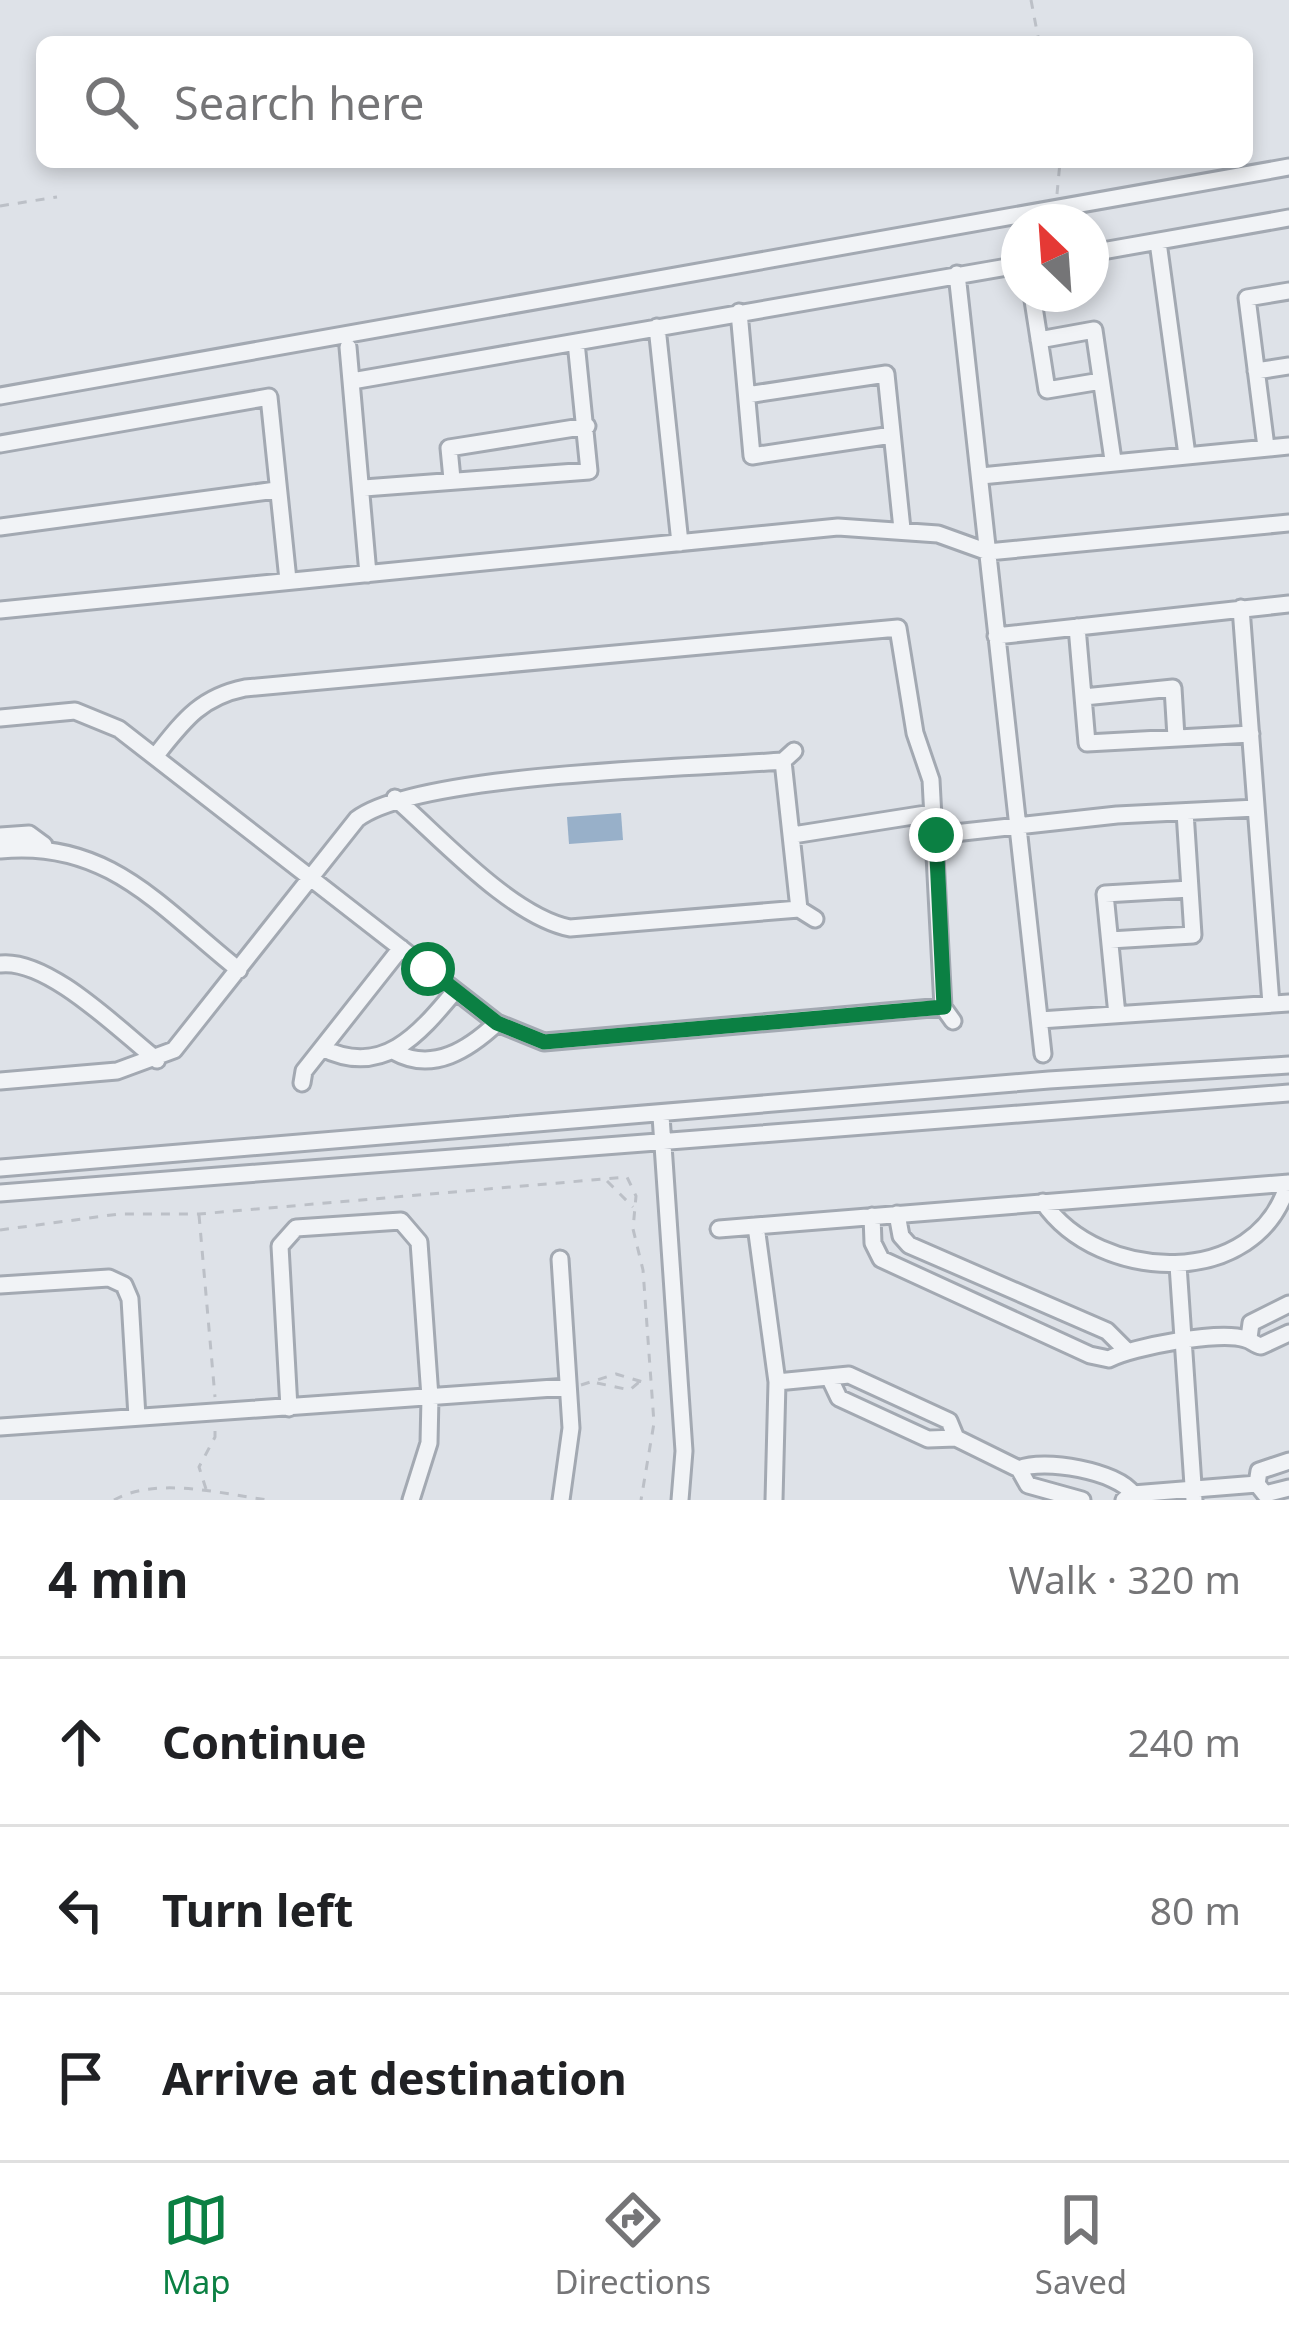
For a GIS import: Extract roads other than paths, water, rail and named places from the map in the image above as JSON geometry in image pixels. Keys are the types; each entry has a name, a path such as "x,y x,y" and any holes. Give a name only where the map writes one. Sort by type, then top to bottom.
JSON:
{"street":[{"path":"0,396 1289,167"},
{"path":"1109,250 1289,218"},
{"path":"1159,242 1187,454"},
{"path":"352,381 1001,268"},
{"path":"957,274 1043,1054"},
{"path":"1266,448 1247,298 1289,291"},
{"path":"739,312 752,456 892,435"},
{"path":"1035,312 1047,390 1101,381"},
{"path":"657,326 680,543"},
{"path":"1039,340 1094,329 1113,460"},
{"path":"364,488 590,471 576,342"},
{"path":"348,346 368,574"},
{"path":"1256,371 1289,366"},
{"path":"747,395 886,374 902,529"},
{"path":"0,444 268,398 288,580"},
{"path":"452,479 449,448 587,426"},
{"path":"981,476 1289,446"},
{"path":"0,527 276,490"},
{"path":"0,610 838,527 902,529 988,551 1289,523"},
{"path":"996,636 1289,604"},
{"path":"1241,608 1271,1004"},
{"path":"1077,627 1088,743 1251,734"},
{"path":"0,718 75,710 100,718 157,754 497,1023 544,1042 948,1014 931,780 915,734 898,628 245,688 219,693 194,707 157,754"},
{"path":"1084,697 1173,688 1176,736"},
{"path":"0,1081 117,1071 157,1060 189,1036 357,819 395,797 789,756 799,909"},
{"path":"395,797 481,874 552,925 570,928 799,909 815,919"},
{"path":"936,835 1256,808"},
{"path":"1110,940 1193,935 1185,812"},
{"path":"793,835 932,813"},
{"path":"0,836 29,834 44,845"},
{"path":"0,850 44,845 86,855 116,871 239,970"},
{"path":"1118,1015 1105,894 1190,890"},
{"path":"302,1083 322,1048 401,948"},
{"path":"0,964 28,964 157,1060"},
{"path":"322,1048 339,1056 395,1052 416,1037 454,991"},
{"path":"1040,1020 1289,1003"},
{"path":"395,1052 406,1058 449,1057 468,1049 497,1023"},
{"path":"0,1168 1049,1080 1289,1065"},
{"path":"0,1193 1289,1094"},
{"path":"661,1116 685,1451 680,1500"},
{"path":"719,1229 1043,1202 1288,1183 1277,1215 1263,1232 1227,1252 1178,1265 1103,1252 1066,1229 1043,1202"},
{"path":"897,1214 901,1236 909,1245 1107,1331 1124,1348"},
{"path":"872,1216 873,1243 881,1258 1090,1355 1108,1359 1124,1348 1184,1341 1249,1338 1261,1346 1289,1333"},
{"path":"289,1408 280,1246 296,1228 401,1221 413,1229 419,1242 430,1397 430,1443 411,1500"},
{"path":"756,1226 777,1382 774,1500"},
{"path":"560,1259 569,1460 561,1500"},
{"path":"1178,1265 1194,1494"},
{"path":"0,1286 110,1278 124,1285 130,1299 137,1417"},
{"path":"1249,1338 1247,1326 1254,1320 1289,1304"},
{"path":"777,1382 849,1375 949,1421 956,1438"},
{"path":"830,1379 839,1398 928,1439 956,1438 1019,1469 1028,1485 1082,1500"},
{"path":"0,1426 568,1387"},
{"path":"1019,1469 1040,1461 1115,1478 1128,1497 1194,1494 1257,1484"},
{"path":"1289,1461 1259,1472 1257,1484 1264,1494 1289,1488"}],"water":[{"path":"621,813 623,840 569,844 567,817"}]}
